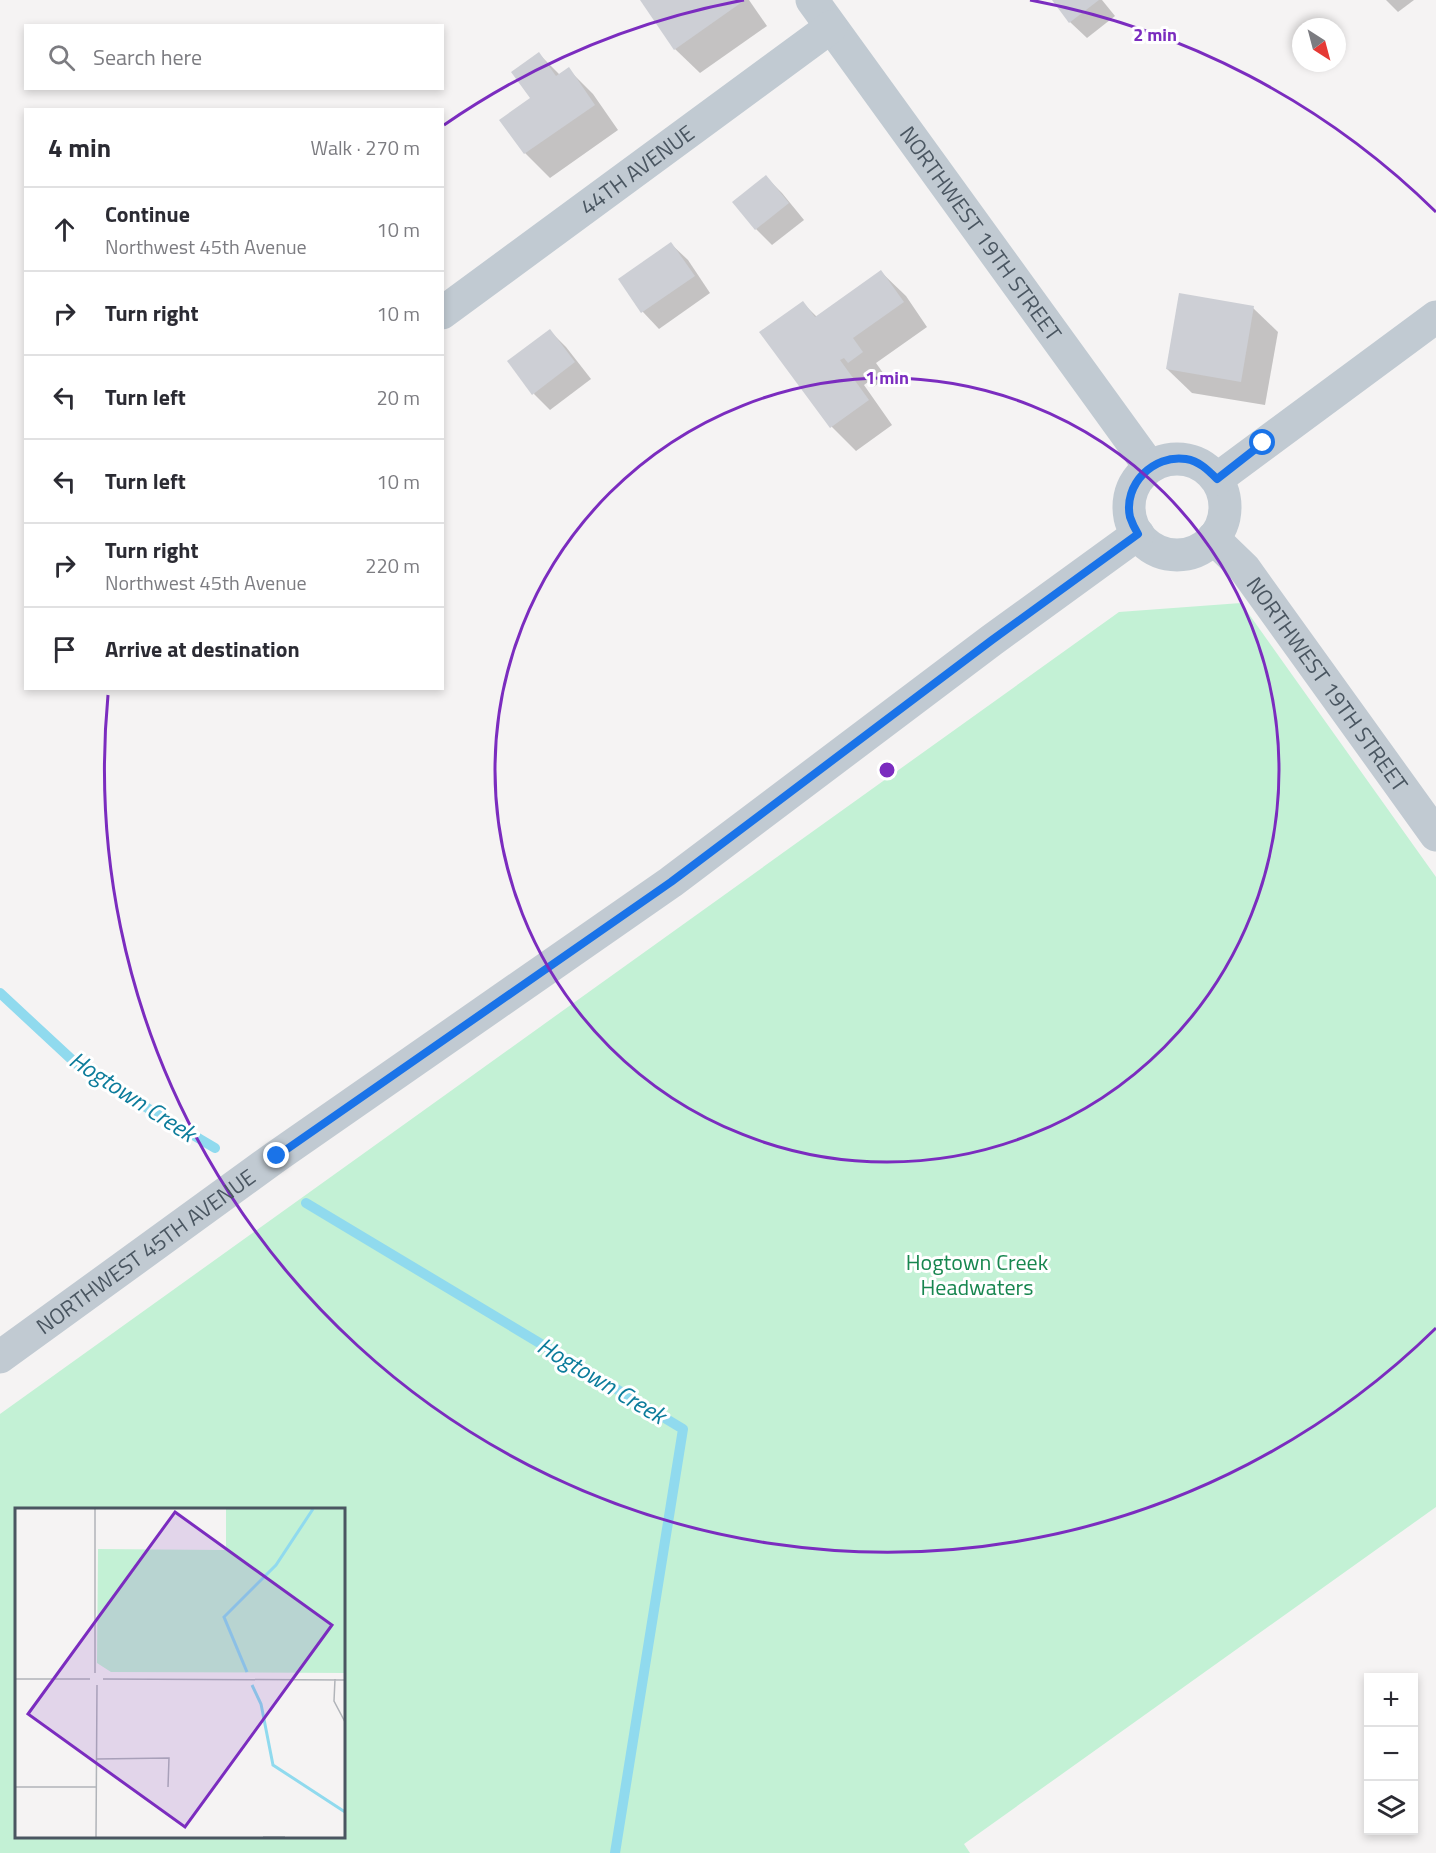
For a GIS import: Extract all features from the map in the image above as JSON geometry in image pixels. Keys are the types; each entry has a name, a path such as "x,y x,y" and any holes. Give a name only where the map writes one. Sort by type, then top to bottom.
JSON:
{"street":[{"name":"NORTHWEST 19TH STREET","path":"812,0 1150,467"},
{"name":"44TH AVENUE","path":"444,312 831,27"},
{"path":"1217,479 1436,317"},
{"path":"1186,459 1203,466 1217,479 1224,496 1225,515 1218,532 1205,546 1188,554 1169,554 1151,548 1138,534 1130,517 1130,499 1137,481 1150,467 1167,460 1186,459"},
{"name":"NORTHWEST 45TH AVENUE","path":"0,1357 277,1156 671,882 992,640 1138,534"},
{"name":"NORTHWEST 19TH STREET","path":"1213,538 1244,568 1436,835"}],"green space":[{"name":"Hogtown Creek Headwaters","path":"1241,603 1436,877 1436,1507 964,1844 970,1853 0,1853 0,1414 1119,612"}],"building":[{"path":"640,0 745,0 674,50"},
{"path":"1052,0 1099,0 1069,23"},
{"path":"539,52 556,76 569,67 595,105 524,154 499,120 530,98 511,72"},
{"path":"766,175 789,203 755,230 732,202"},
{"path":"671,242 695,276 641,313 618,279"},
{"path":"881,270 904,302 853,338 863,352 848,363 844,358 840,360 869,400 830,428 759,332 803,301 815,317"},
{"path":"1179,293 1254,306 1241,382 1166,369"},
{"path":"550,329 575,362 532,395 507,361"}],"waterway":[{"name":"Hogtown Creek","path":"0,993 83,1070 215,1148"},
{"name":"Hogtown Creek","path":"306,1203 683,1429 615,1853"}],"route":[{"path":"277,1156 671,882 992,640 1138,534 1130,517 1130,499 1137,481 1150,467 1167,460 1186,459 1203,466 1217,479 1263,443"}]}
